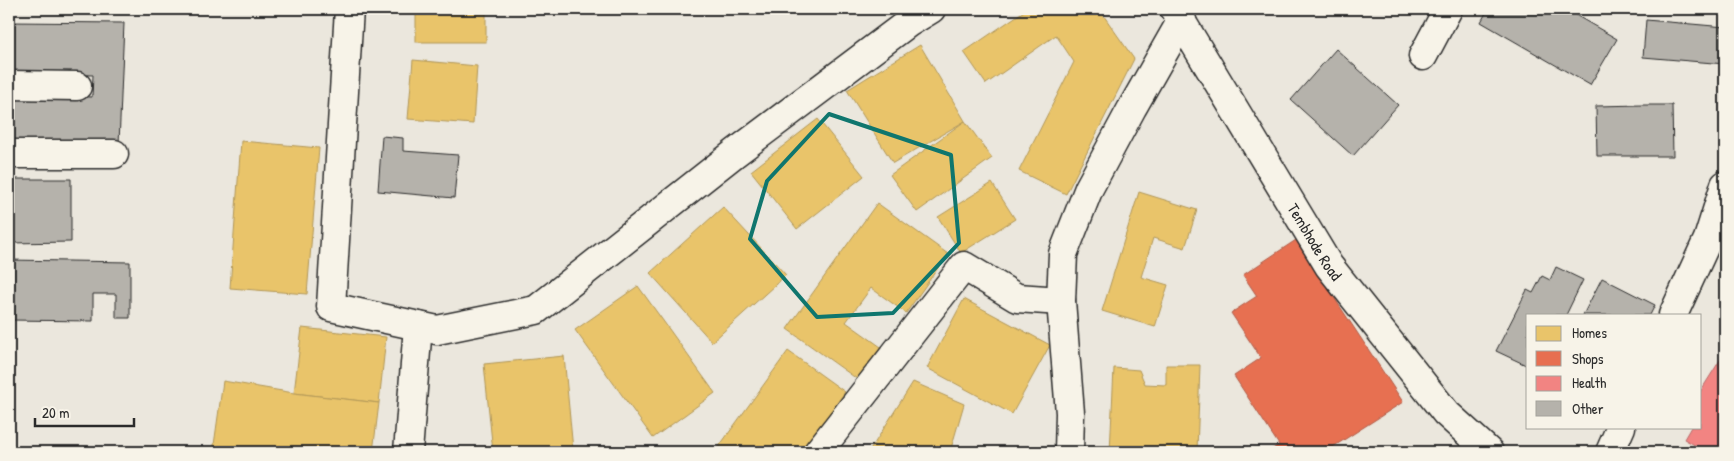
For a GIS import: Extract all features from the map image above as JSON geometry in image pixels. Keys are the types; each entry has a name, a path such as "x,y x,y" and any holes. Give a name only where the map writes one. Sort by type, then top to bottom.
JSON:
{"street":[{"path":"349,9 332,307 437,330 536,310 735,153 908,23 931,9"},
{"path":"1423,56 1448,9"},
{"path":"1069,452 1070,413 1061,301 1063,254 1089,188 1136,100 1178,14"},
{"name":"Tembhode Road","path":"1178,14 1329,266 1446,412 1489,452"},
{"path":"9,85 77,86"},
{"path":"9,154 114,154"},
{"path":"1673,314 1708,239 1725,185"},
{"path":"818,452 964,266 1017,298 1061,301"},
{"path":"408,452 418,326"},
{"path":"1610,452 1621,428"}],"highlighted area":[{"path":"829,114 951,155 959,243 893,313 817,317 750,239 767,181"}],"building: Homes":[{"path":"416,9 486,9 486,42 416,42"},
{"path":"1027,9 1099,9 1134,59 1066,194 1019,171 1074,62 1056,35 986,84 964,52"},
{"path":"920,45 965,121 893,163 847,90"},
{"path":"413,60 477,66 473,124 408,119"},
{"path":"818,119 864,176 797,229 751,171"},
{"path":"965,121 992,158 917,212 890,175"},
{"path":"241,141 319,148 307,294 230,288"},
{"path":"992,183 1015,219 961,253 938,217"},
{"path":"1139,192 1197,210 1185,248 1153,238 1141,277 1168,285 1155,327 1102,311"},
{"path":"877,203 948,254 906,313 871,288 846,322 881,347 857,379 787,329"},
{"path":"723,207 786,275 712,342 650,273"},
{"path":"638,286 715,393 653,438 575,330"},
{"path":"964,299 1050,345 1012,414 927,368"},
{"path":"302,328 386,337 379,403 294,393"},
{"path":"788,351 845,392 802,452 715,452"},
{"path":"564,356 573,450 578,452 493,452 484,364"},
{"path":"1166,365 1200,365 1197,452 1110,452 1114,368 1139,370 1145,384 1166,385"},
{"path":"223,381 294,393 379,403 373,452 213,452"},
{"path":"913,382 964,404 950,452 869,452"}],"building: Shops":[{"path":"1296,240 1403,402 1325,452 1268,452 1279,445 1234,376 1261,358 1231,313 1257,296 1243,275"}],"building: Health":[{"path":"1722,357 1725,359 1725,444 1720,452 1707,452 1684,439 1690,428 1702,428 1702,389"}],"building: Other":[{"path":"1488,9 1565,9 1617,39 1590,85 1481,22"},
{"path":"1646,20 1725,27 1725,64 1643,57"},
{"path":"9,22 124,23 119,144 9,145 9,95 92,97 93,75 9,73"},
{"path":"1336,49 1398,105 1353,156 1291,100"},
{"path":"1672,105 1673,156 1597,156 1596,106"},
{"path":"382,136 403,138 403,151 458,155 454,198 378,191"},
{"path":"9,179 71,179 71,242 9,243"},
{"path":"9,260 130,262 130,318 116,318 116,294 93,294 93,321 9,320"},
{"path":"1556,267 1583,280 1566,314 1526,314 1526,365 1496,351 1527,290 1533,293 1542,276 1550,280"},
{"path":"1602,278 1655,305 1650,314 1584,314"}]}
